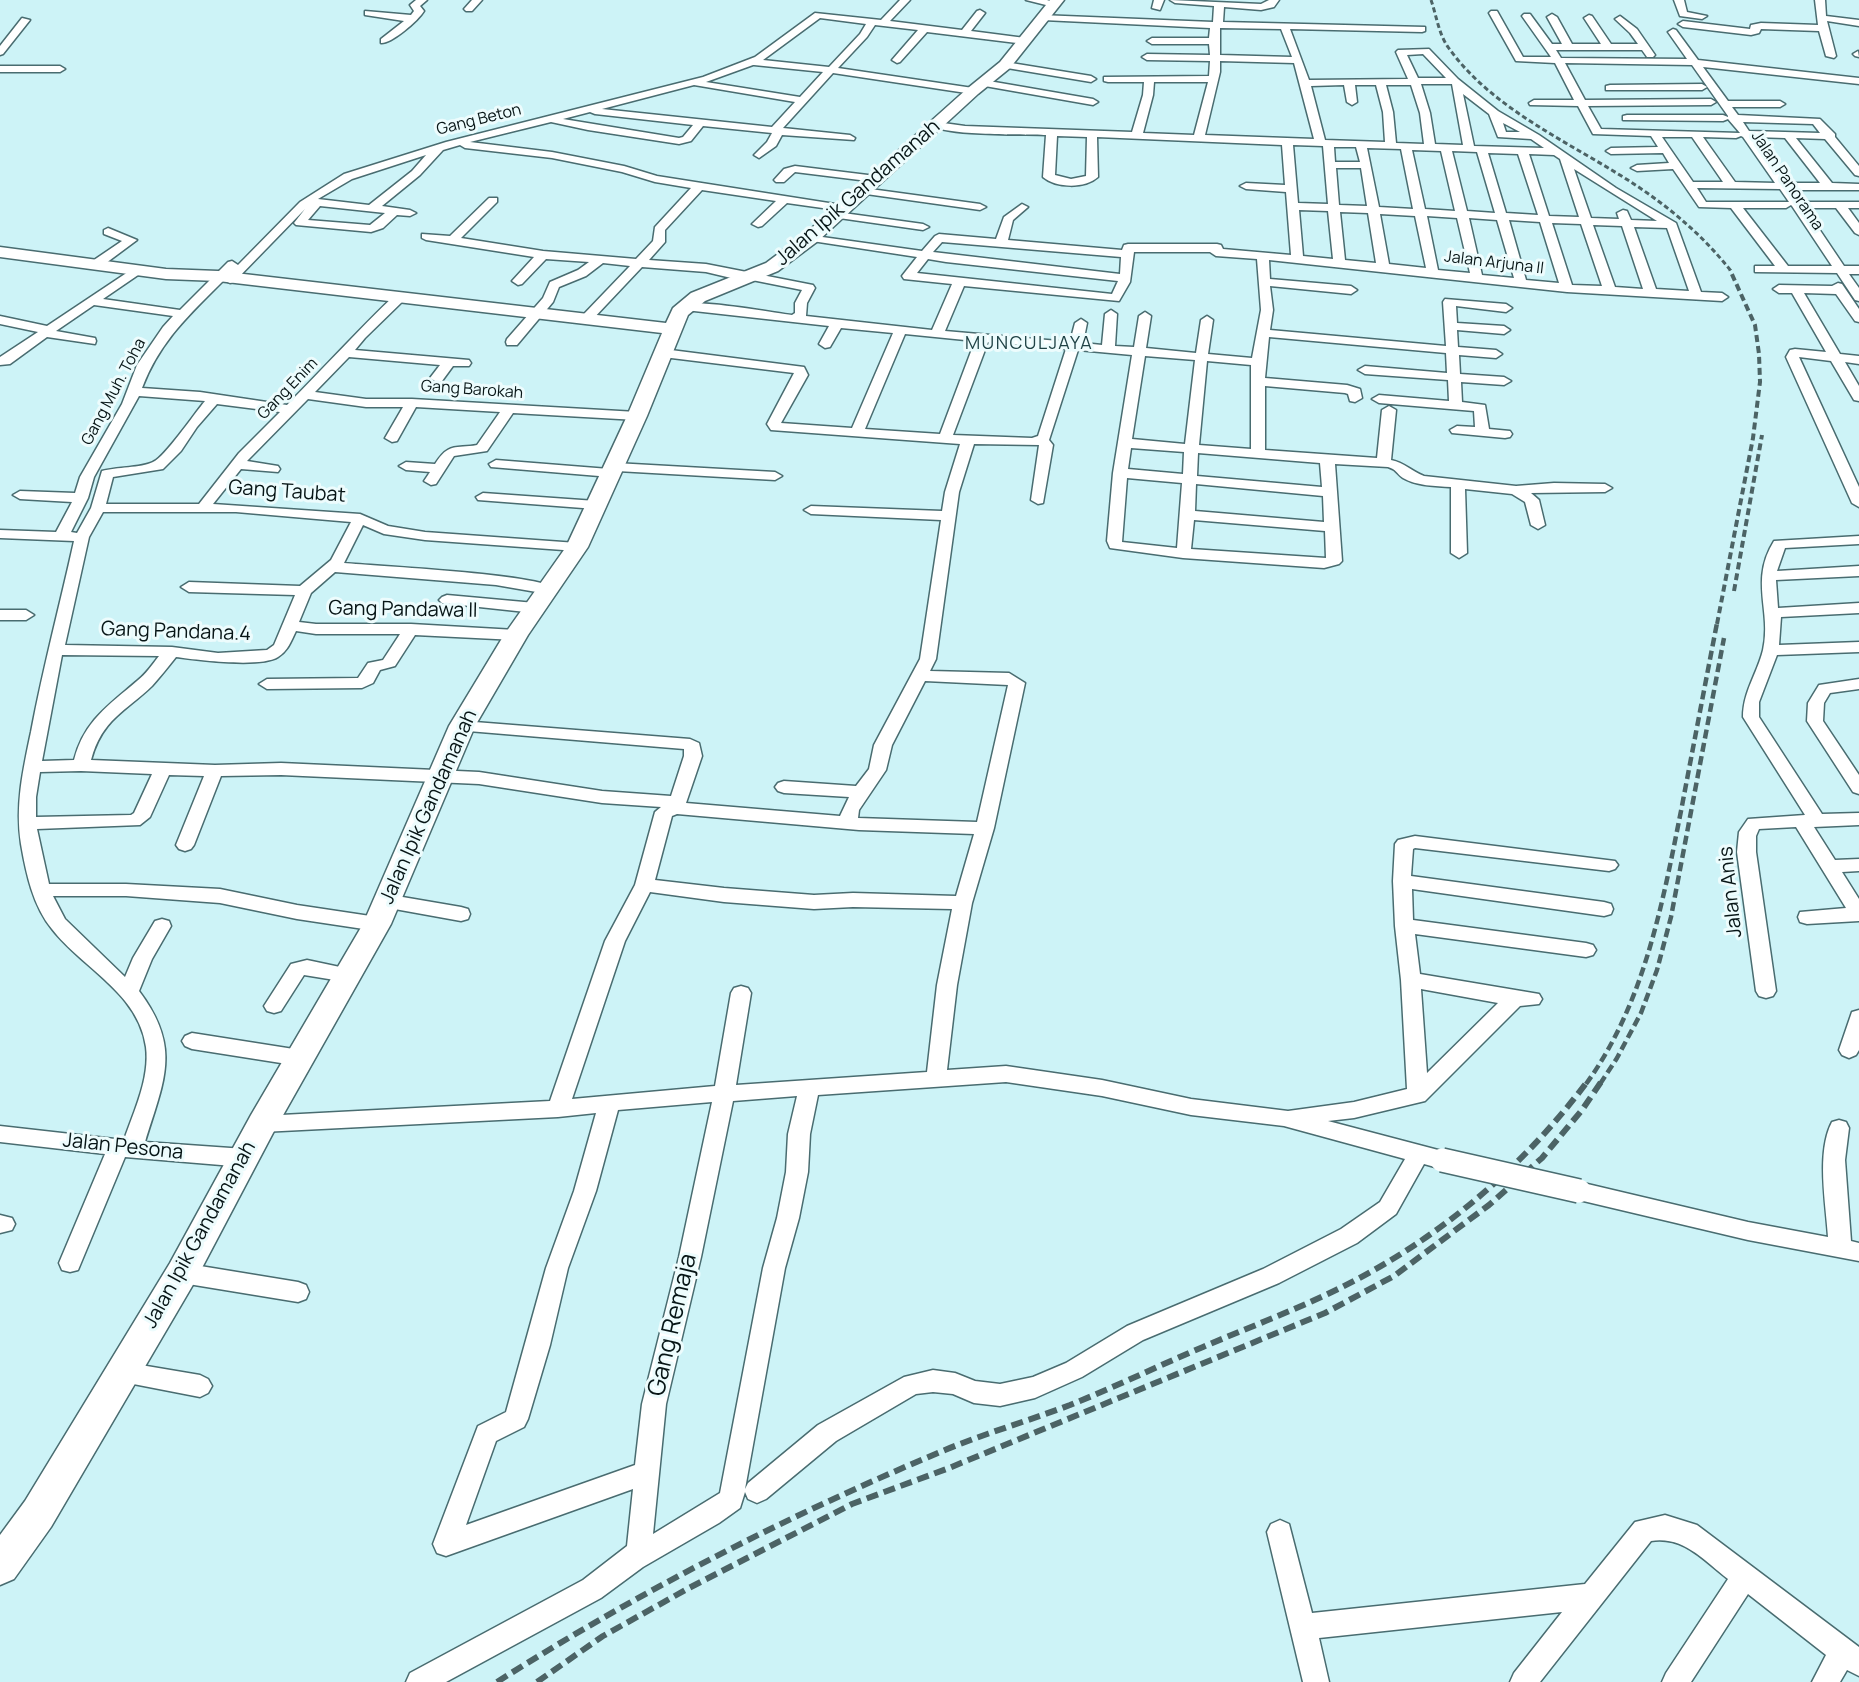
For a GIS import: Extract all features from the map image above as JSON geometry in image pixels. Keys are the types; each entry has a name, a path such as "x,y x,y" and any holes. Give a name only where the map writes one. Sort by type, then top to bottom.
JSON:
{"street":[{"path":"384,41 413,18 419,11 415,5 422,0"},
{"path":"469,9 477,0"},
{"path":"759,155 772,144 778,131 777,127 864,35 867,28 879,22 905,0"},
{"path":"1176,0 1261,7 1271,5 1274,0"},
{"path":"1679,0 1684,15 1752,21 1761,26"},
{"path":"1820,0 1831,56"},
{"path":"1198,138 1213,79 1216,59 1214,41 1219,4"},
{"path":"1046,5 1161,25 1284,25 1422,29"},
{"name":"Jalan Ipik Gandamanah","path":"0,1566 38,1514 182,1273 262,1124 377,924 462,726 516,635 576,547 638,416 678,316 698,297 779,263 812,237 1005,65 1025,41 1046,5"},
{"name":"Gang Beton","path":"224,278 264,245 278,226 313,202 331,186 370,168 445,146 696,83 754,62 818,15 826,6"},
{"path":"368,13 393,18 413,18"},
{"path":"964,34 980,13"},
{"path":"1494,13 1520,59 1654,61 1859,81"},
{"path":"818,15 1025,41"},
{"path":"1527,16 1532,32 1550,47 1597,132 1830,136"},
{"path":"1552,17 1569,47"},
{"path":"1588,18 1608,47"},
{"path":"1620,19 1634,31 1654,61"},
{"path":"0,51 25,20"},
{"path":"1683,24 1751,32 1756,31 1754,27 1761,26 1859,23"},
{"path":"1137,134 1148,95 1147,57 1152,41 1161,25"},
{"path":"1284,25 1324,142 1329,165 1339,264"},
{"path":"897,60 925,28"},
{"path":"1504,32 1515,32"},
{"path":"1673,32 1717,103"},
{"path":"1152,41 1214,41"},
{"path":"1550,47 1644,46"},
{"path":"1430,148 1425,113 1415,82 1401,52 1426,51 1456,83 1494,113 1502,135 1535,137 1612,190 1672,225 1696,295"},
{"path":"1147,57 1296,60"},
{"path":"1595,60 1602,72 1692,66"},
{"path":"754,62 1093,102"},
{"path":"1005,65 1090,78"},
{"name":"Jalan Panorama","path":"1692,66 1702,87 1717,103 1792,205 1825,270 1859,318"},
{"path":"0,69 60,69"},
{"path":"1108,79 1213,79"},
{"path":"1303,82 1456,83"},
{"path":"1349,82 1352,102"},
{"path":"1380,82 1388,112 1391,146"},
{"path":"696,83 801,100"},
{"path":"1456,83 1468,149"},
{"path":"1636,134 1608,84 1702,87"},
{"path":"1534,103 1780,104"},
{"path":"587,110 850,138"},
{"path":"1627,118 1728,118 1818,122 1859,172"},
{"path":"551,119 588,128 679,141 687,139 700,123"},
{"path":"936,125 965,129 1137,134 1561,154"},
{"path":"1052,131 1049,177 1062,181 1088,181 1092,177 1092,133"},
{"path":"1655,134 1703,205 1859,205"},
{"path":"1696,135 1731,185"},
{"path":"1788,135 1829,187"},
{"path":"1287,141 1298,259"},
{"path":"1361,144 1375,210 1383,267"},
{"path":"371,209 417,173 445,146 624,169 647,178 784,199 923,227"},
{"path":"1406,147 1433,273"},
{"path":"1446,148 1477,278"},
{"path":"1482,150 1521,283"},
{"path":"1611,151 1666,150"},
{"path":"1523,151 1567,288"},
{"path":"1843,153 1859,153"},
{"path":"1561,154 1610,291"},
{"path":"647,178 658,164"},
{"path":"1329,165 1366,165"},
{"path":"1637,168 1676,166"},
{"path":"780,180 788,171 795,169 980,207"},
{"path":"586,318 659,242 659,229 700,185"},
{"path":"1689,185 1859,187"},
{"path":"1246,186 1291,189"},
{"path":"1612,190 1628,223 1651,293"},
{"path":"758,224 784,199"},
{"path":"452,241 492,200"},
{"path":"394,211 379,226 371,229 300,223 313,202 371,209 394,211 410,213"},
{"path":"1792,205 1857,293"},
{"path":"1839,205 1859,231"},
{"path":"1294,206 1672,225"},
{"path":"1735,206 1784,269"},
{"path":"1001,243 1008,219 1022,207"},
{"path":"224,278 270,230 270,227 262,224"},
{"path":"98,263 131,240 108,232"},
{"path":"426,236 543,255 706,268 809,288 801,303 801,315 794,319"},
{"path":"812,237 926,255 1125,278"},
{"path":"939,238 1023,245 1127,254 1125,278 1120,295 1115,298 908,276 939,238"},
{"path":"999,285 1023,245"},
{"name":"Jalan Arjuna II","path":"1127,254 1130,247 1217,248 1216,252 1383,267 1567,288 1722,297"},
{"path":"0,252 98,263 137,270 538,312 673,329"},
{"path":"518,280 543,255"},
{"path":"1258,453 1258,362 1267,310 1263,256"},
{"path":"512,342 552,295 554,285 582,273 600,260"},
{"path":"1759,269 1859,270"},
{"path":"2,362 137,270"},
{"name":"Gang Muh. Toha","path":"71,537 87,477 142,392 144,365 167,330 224,278"},
{"path":"937,334 959,282"},
{"path":"1264,282 1351,290"},
{"path":"1779,289 1839,290"},
{"path":"1796,290 1859,397"},
{"name":"Gang Enim","path":"205,508 207,500 238,464 346,353 360,335 400,297"},
{"path":"93,301 182,314"},
{"path":"1456,406 1449,303 1506,308"},
{"path":"686,306 937,334 1258,362"},
{"path":"1108,350 1111,314"},
{"path":"1145,316 1120,473 1115,545 1184,553 1332,562 1334,559 1328,464 1324,459"},
{"path":"0,320 90,341"},
{"path":"1184,553 1191,449 1207,320"},
{"path":"1042,440 1073,347 1079,339 1081,323"},
{"path":"825,344 837,324"},
{"path":"1450,326 1504,330"},
{"path":"857,432 901,330"},
{"path":"1263,333 1496,354"},
{"path":"945,439 983,338"},
{"path":"1859,360 1800,352 1792,357 1853,476 1859,503"},
{"path":"346,353 457,362 437,378"},
{"path":"663,353 799,370 801,375 785,399 774,426 945,439 1034,442 1042,440"},
{"path":"1365,370 1504,381"},
{"path":"1259,382 1347,389 1355,392 1355,398"},
{"path":"142,392 200,396 289,410"},
{"name":"Gang Barokah","path":"304,395 366,403 412,403 638,416"},
{"path":"70,1263 125,1149 152,1080 156,1049 148,1017 52,916 32,862 26,812 35,750 55,651 62,628 71,537 98,508 107,474 159,466 177,448 192,424 214,399"},
{"path":"392,438 412,403"},
{"path":"1420,403 1421,420"},
{"path":"1384,463 1384,404 1420,403 1480,408 1482,432"},
{"path":"406,466 434,474 453,450 482,448 508,410"},
{"path":"1457,430 1505,434"},
{"path":"848,823 850,810 877,770 883,745 928,658 952,492 968,440"},
{"path":"1038,500 1046,445 1042,440"},
{"path":"1125,443 1384,463 1400,466 1406,474 1413,478 1516,490 1554,487 1605,488"},
{"path":"238,464 273,468"},
{"path":"496,464 775,476"},
{"path":"1120,473 1329,492"},
{"path":"1458,483 1459,553"},
{"path":"1516,490 1532,500 1538,525"},
{"path":"20,495 81,498"},
{"path":"483,498 596,505"},
{"name":"Gang Taubat","path":"98,508 236,508 360,518 384,530 425,536 576,547"},
{"path":"811,510 948,516"},
{"path":"1188,515 1331,527"},
{"name":"Gang Pandana.4","path":"55,651 171,652 218,658 271,655 281,647 304,591 333,567 360,518"},
{"path":"0,534 71,537"},
{"path":"1807,917 1859,914 1828,867 1809,820 1751,717 1751,702 1771,650 1772,614 1768,576 1779,544 1859,540"},
{"path":"333,567 496,580 548,589"},
{"path":"1768,576 1859,571"},
{"path":"189,587 304,591"},
{"path":"447,600 535,608"},
{"path":"1772,614 1859,608"},
{"path":"0,615 26,615"},
{"name":"Gang Pandawa II","path":"290,625 316,629 411,629 516,635"},
{"path":"267,684 362,683 368,679 374,667 389,663 411,629"},
{"path":"1771,650 1859,647"},
{"path":"81,765 86,746 99,724 114,707 145,683 171,652"},
{"path":"918,676 1009,678 1017,683 985,828 963,903 947,985 936,1078"},
{"path":"1856,689 1826,689 1816,703 1815,718 1859,788"},
{"path":"462,726 690,744 693,747 693,756 677,805 664,812 644,885 615,941 558,1109"},
{"path":"34,766 81,765 215,771 281,769 490,780 623,799 848,823 985,828"},
{"path":"28,823 134,821 141,816 162,770"},
{"path":"184,845 215,771"},
{"path":"784,787 860,792"},
{"name":"Jalan Anis","path":"1766,991 1746,836 1754,823 1859,819"},
{"path":"1418,1095 1411,980 1404,926 1402,846 1408,842 1609,865"},
{"path":"1828,867 1859,866"},
{"path":"1402,881 1604,909"},
{"path":"644,885 724,895 814,902 853,900 963,903"},
{"path":"43,890 126,890 220,896 297,912 377,924"},
{"path":"385,901 461,914"},
{"path":"128,994 143,958 162,926"},
{"path":"1404,926 1586,950"},
{"path":"274,1006 298,969 307,967 347,975"},
{"path":"1284,1118 1354,1110 1418,1095 1523,999 1411,980"},
{"name":"Gang Remaja","path":"634,1558 639,1548 654,1404 690,1257 724,1094 741,993"},
{"path":"1849,1050 1859,1017"},
{"path":"192,1041 300,1058"},
{"path":"262,1124 558,1109 657,1098 1006,1074 1102,1088 1191,1107 1284,1118 1442,1160 1748,1231 1850,1250 1834,1160 1839,1128"},
{"path":"419,1682 592,1589 634,1558 710,1515 731,1500 774,1268 797,1172 799,1134 809,1087"},
{"path":"609,1105 585,1191 557,1268 538,1345 516,1419 487,1434 446,1544 647,1472"},
{"name":"Jalan Pesona","path":"0,1134 125,1149 245,1158"},
{"path":"757,1491 827,1433 912,1384 933,1381 954,1384 974,1392 1000,1395 1035,1386 1074,1370 1136,1332 1270,1276 1349,1236 1388,1208 1418,1154"},
{"path":"182,1273 298,1292"},
{"path":"123,1372 200,1386"},
{"path":"1523,1682 1644,1530 1665,1527 1688,1533 1851,1657 1825,1682"},
{"path":"1281,1532 1316,1682"},
{"path":"1675,1682 1744,1577"},
{"path":"1303,1627 1592,1596"}],"railway":[{"path":"1431,0 1440,31 1448,47 1466,70 1488,90 1536,125 1637,186 1663,205 1688,225 1731,271"},
{"path":"1717,624 1753,438 1760,382 1755,325 1730,270"},
{"path":"1734,591 1762,435"},
{"path":"1586,1084 1623,1021 1637,988 1658,918 1717,623"},
{"path":"1600,1084 1641,1013 1657,970 1671,917 1724,638"},
{"path":"497,1682 605,1616 660,1586 829,1501 960,1444 1087,1398 1303,1305 1373,1271 1442,1226 1505,1174 1534,1145 1587,1082"},
{"path":"537,1682 603,1636 689,1588 852,1504 949,1468 1325,1313 1394,1276 1489,1205 1542,1158 1582,1110 1601,1082"}],"district":[{"name":"MUNCULJAYA","path":"1029,344"}]}
